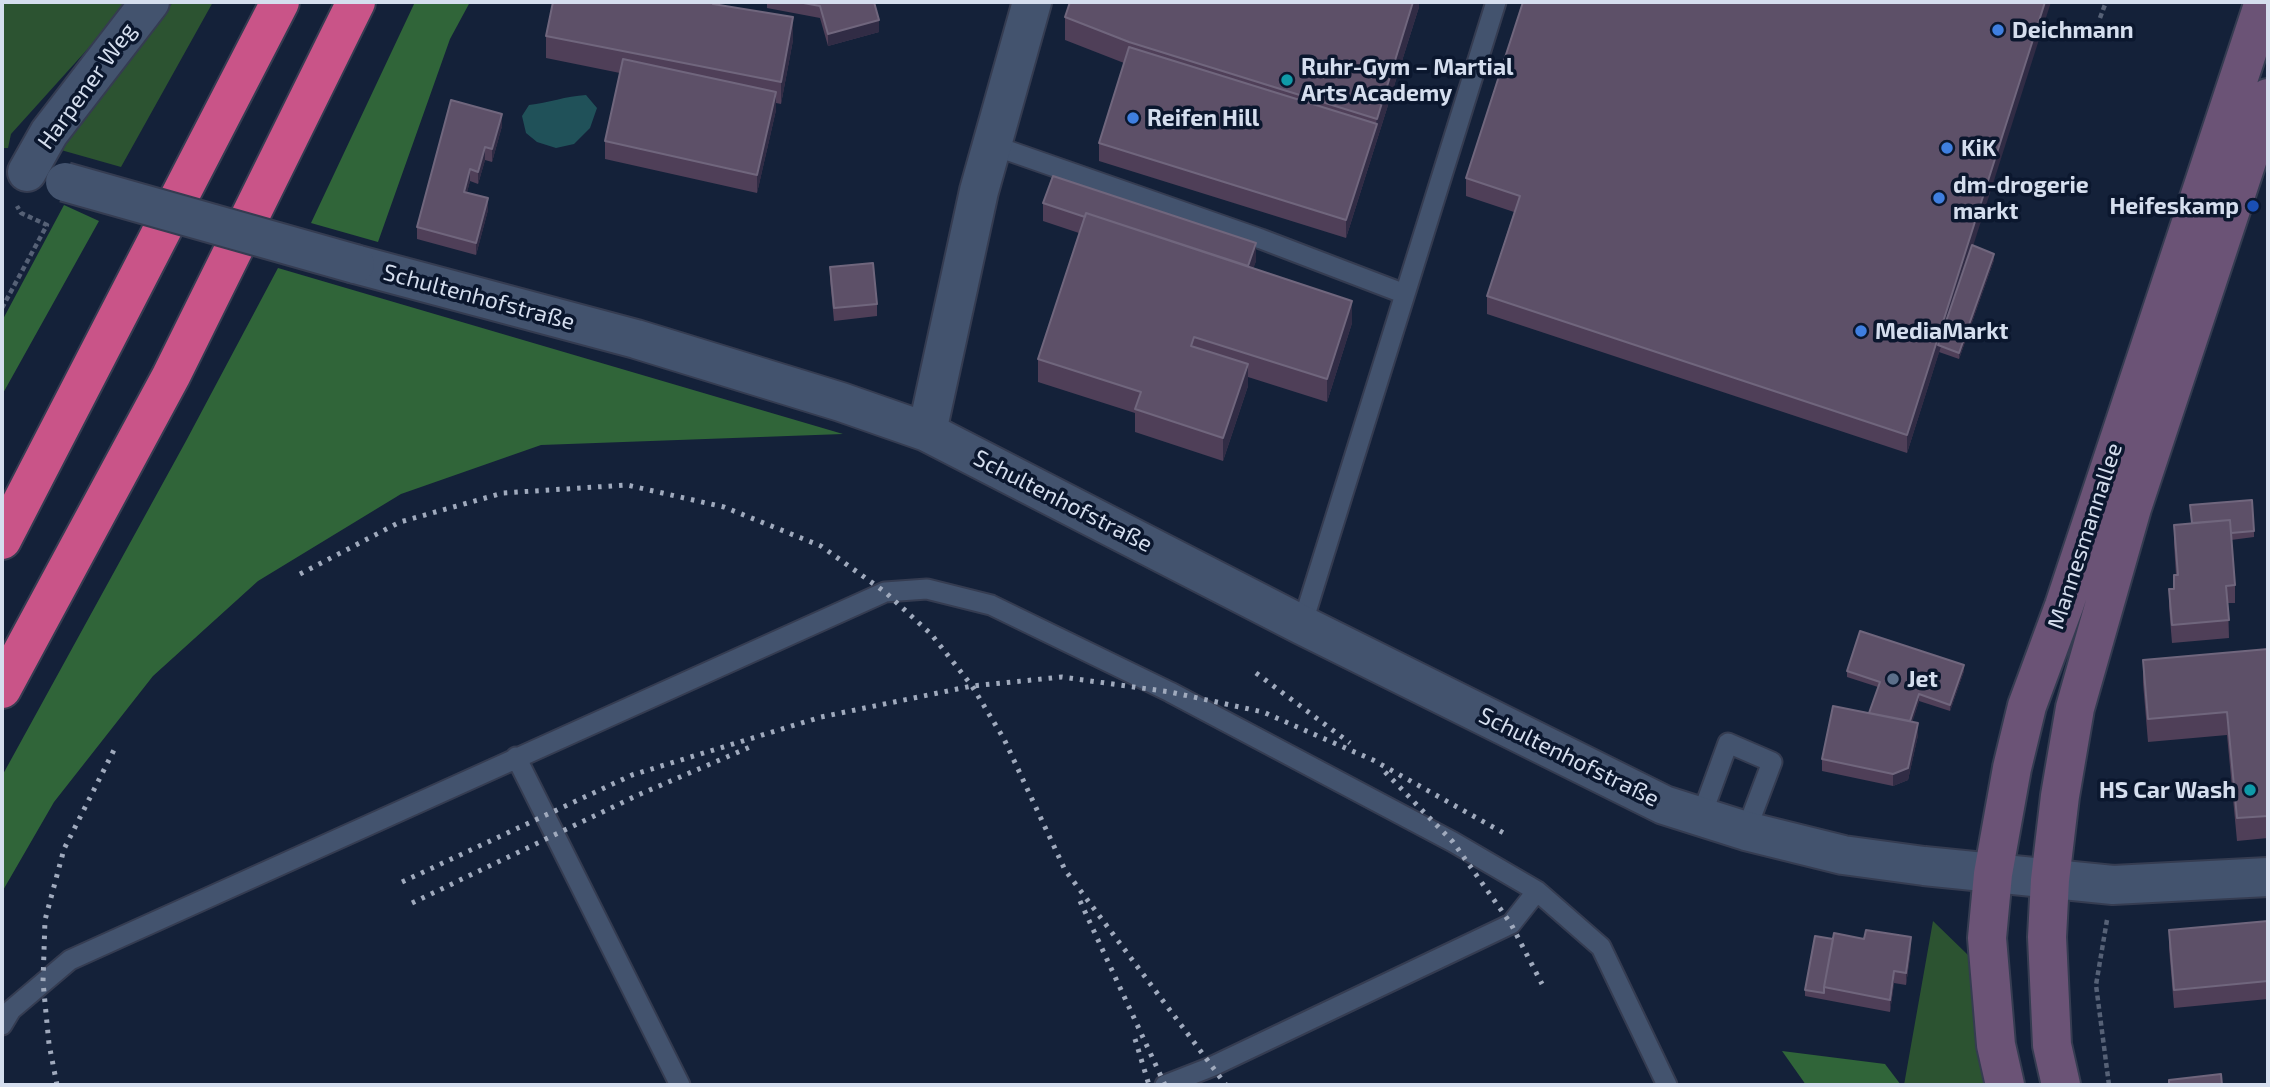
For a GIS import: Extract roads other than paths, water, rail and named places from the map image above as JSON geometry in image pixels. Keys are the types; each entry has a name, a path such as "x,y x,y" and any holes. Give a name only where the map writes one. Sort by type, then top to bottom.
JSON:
{"highway":[{"path":"2,540 280,2"},
{"path":"2,689 171,376 356,2"}],"main road":[{"name":"Mannesmannallee","path":"2005,1085 1996,1045 1987,938 1993,874 2012,768 2027,706 2064,606 2264,2"},
{"name":"Mannesmannallee","path":"2061,1085 2052,1045 2047,958 2050,880 2075,708 2132,508 2268,97"}],"street":[{"name":"Harpener Weg","path":"14,172 49,133 150,2"},
{"path":"927,432 979,191 1032,2"},
{"name":"Schultenhofstraße","path":"14,172 65,182 355,264 636,339 841,402 927,432 1302,625 1664,805 1746,831 1843,855 2050,880 2113,885 2268,877"}],"lane":[{"path":"1302,625 1496,2"},
{"path":"992,145 1261,239 1405,294"},
{"path":"2,1025 11,1010 71,960 886,592 927,589 991,605 1170,692 1441,835 1537,891 1601,947 1667,1085"},
{"path":"1702,817 1728,743 1772,762 1746,831"},
{"path":"516,757 680,1085"},
{"path":"1165,1085 1211,1067 1511,924 1537,891"}],"railway":[{"path":"300,574 400,522 503,493 627,485 724,507 821,546 885,592 931,634 972,686 1004,739 1065,870 1226,1085"},
{"path":"1256,673 1350,743"},
{"path":"402,882 632,775 821,717 972,686 1062,677 1170,692 1263,712 1373,760 1509,836"},
{"path":"57,1085 49,1044 43,982 45,920 64,849 116,746"},
{"path":"412,903 638,795 750,747"},
{"path":"1385,772 1453,842 1511,924 1542,984"},
{"path":"1080,901 1165,1085"},
{"path":"1135,1039 1149,1085"}],"place":[{"name":"Deichmann","path":"1998,30"},
{"name":"Ruhr-Gym – Martial Arts Academy","path":"1287,80"},
{"name":"Reifen Hill","path":"1133,118"},
{"name":"KiK","path":"1947,148"},
{"name":"dm-drogerie markt","path":"1939,198"},
{"name":"Heifeskamp","path":"2253,206"},
{"name":"MediaMarkt","path":"1861,331"},
{"name":"Jet","path":"1893,679"},
{"name":"HS Car Wash","path":"2250,790"}]}
